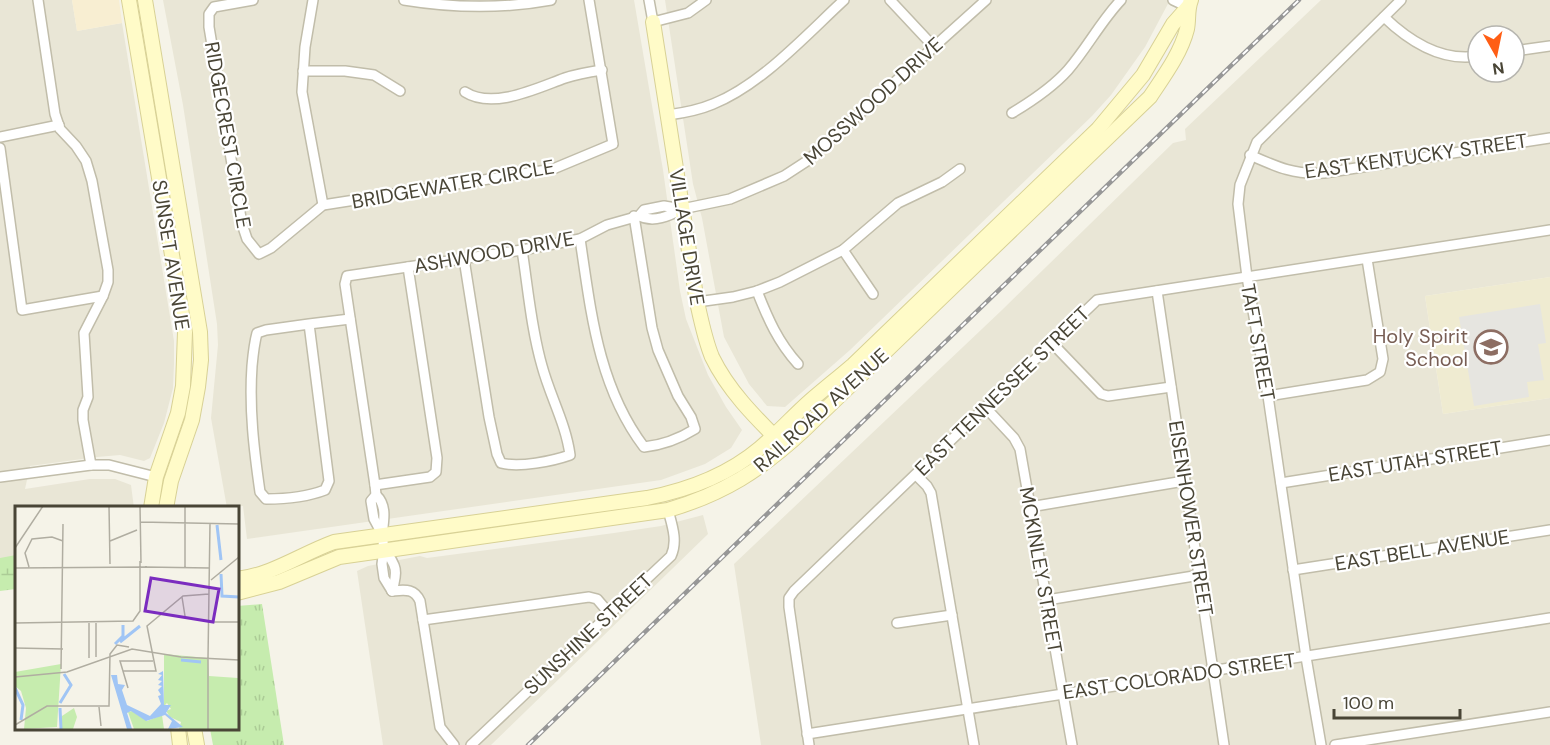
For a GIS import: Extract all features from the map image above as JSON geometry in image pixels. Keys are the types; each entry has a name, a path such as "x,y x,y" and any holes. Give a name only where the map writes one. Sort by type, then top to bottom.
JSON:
{"street":[{"path":"38,0 58,125 86,161 92,181 108,270 108,282 103,297 84,333 88,397 83,410 91,465"},
{"name":"SUNSET AVENUE","path":"129,0 185,332 186,358 178,413 156,477 151,506"},
{"name":"SUNSET AVENUE","path":"145,0 200,332 201,360 192,420 171,482 166,506"},
{"name":"RIDGECREST CIRCLE","path":"253,0 214,7 208,14 242,225 247,239 259,254 271,248 323,205"},
{"path":"313,0 302,92 323,205"},
{"path":"404,0 465,6 551,0"},
{"name":"BRIDGEWATER CIRCLE","path":"323,205 553,169 612,144 589,0"},
{"name":"VILLAGE DRIVE","path":"649,0 697,302 707,342 720,371 747,409 785,447"},
{"path":"653,22 688,13 706,0"},
{"path":"668,115 708,106 745,88 844,0"},
{"path":"890,0 934,47"},
{"name":"MOSSWOOD DRIVE","path":"682,209 730,199 756,190 807,161 986,0"},
{"path":"1012,113 1031,102 1059,80 1121,0"},
{"path":"1173,0 1189,3"},
{"name":"TAFT STREET","path":"1321,745 1268,396 1247,277 1238,204 1240,185 1250,155 1266,130 1401,0"},
{"name":"RAILROAD AVENUE","path":"238,579 278,568 334,542 668,494 710,479 734,467 758,450 810,401 853,365 1098,129 1143,75 1173,24 1189,3"},
{"name":"RAILROAD AVENUE","path":"238,593 279,582 339,557 668,510 701,500 743,479 785,447 1150,97 1179,49 1187,28 1189,3"},
{"path":"1384,17 1396,29 1417,43 1435,51 1466,56"},
{"path":"1526,49 1550,46"},
{"path":"303,70 345,71 374,75 400,91"},
{"path":"465,92 476,99 516,95 531,92 573,76 602,70"},
{"path":"0,137 58,125"},
{"name":"EAST KENTUCKY STREET","path":"1250,155 1286,171 1308,174 1550,138"},
{"path":"0,148 22,310 103,297"},
{"path":"697,302 758,291 780,282 843,250 898,203 942,182 960,170"},
{"name":"ASHWOOD DRIVE","path":"350,319 346,276 522,250 580,238 607,225 636,216 647,220 667,217 682,209"},
{"path":"580,238 597,346 605,374 620,410 644,447 657,446 681,438 695,429 692,417 678,396 658,350 652,328 636,216"},
{"name":"EAST TENNESSEE STREET","path":"809,745 789,598 1097,300 1550,230"},
{"path":"465,259 489,417 501,463 510,465 558,459 570,455 568,440 542,368 522,250"},
{"path":"843,250 873,294"},
{"path":"1268,396 1367,380 1380,372 1383,359 1367,259"},
{"path":"375,490 430,477 436,472 437,459 408,267"},
{"path":"758,291 771,326 784,349 798,364"},
{"name":"EISENHOWER STREET","path":"1157,291 1224,745"},
{"path":"309,324 329,481 325,490 317,493 266,499 260,492 251,424 251,377 257,333 266,330 309,324 350,319 375,490 381,500 384,517 382,534 384,578 392,591 409,590 417,594 440,727 454,745"},
{"path":"1052,343 1101,394 1108,396 1171,387"},
{"name":"MCKINLEY STREET","path":"985,408 1018,444 1072,745"},
{"name":"EAST UTAH STREET","path":"1281,483 1550,440"},
{"path":"0,477 91,465 109,465 156,477"},
{"path":"916,475 931,493 974,745"},
{"path":"1030,507 1184,481"},
{"name":"SUNSHINE STREET","path":"471,745 671,556 675,549 675,540 668,510"},
{"name":"EAST BELL AVENUE","path":"1293,570 1550,530"},
{"path":"1047,600 1200,575"},
{"path":"423,620 589,597 597,599 609,613"},
{"path":"897,623 952,615"},
{"name":"EAST COLORADO STREET","path":"807,734 1550,618"},
{"path":"1335,745 1550,712"},
{"path":"178,730 180,745"},
{"path":"194,730 197,745"}],"shaded area":[{"path":"0,0 72,0 77,31 122,23 174,341 173,388 164,423 150,458 144,461 120,455 30,466 25,489 90,479 115,479 131,485 134,506 15,506 15,557 0,559"},
{"path":"72,0 119,0 122,23 77,31"},
{"path":"163,0 634,0 686,319 708,375 742,430 731,448 705,464 661,480 247,539 243,506 227,506 211,418 218,345 217,324 183,105"},
{"path":"665,0 1170,0 1145,47 1111,95 1092,116 850,350 785,407 767,406 749,384 724,337 702,218 693,184"},
{"path":"1321,0 1550,0 1550,277 1425,296 1443,414 1550,398 1550,745 761,745 734,564 1002,310 1173,143 1186,140 1185,129"},
{"name":"Holy Spirit School","path":"1550,277 1550,398 1443,414 1425,296"},
{"path":"1540,304 1546,343 1538,344 1544,380 1527,382 1529,397 1474,406 1459,317"},
{"path":"703,515 708,534 491,745 383,745 357,571 368,566 420,556 427,558 614,533 661,526"}],"green space":[{"path":"15,555 15,589 0,591 0,558"},
{"path":"262,604 284,745 213,745 210,730 238,730 238,606"}],"railway":[{"path":"528,745 1299,0"}],"place":[{"name":"Holy Spirit School","path":"1491,347"}]}
